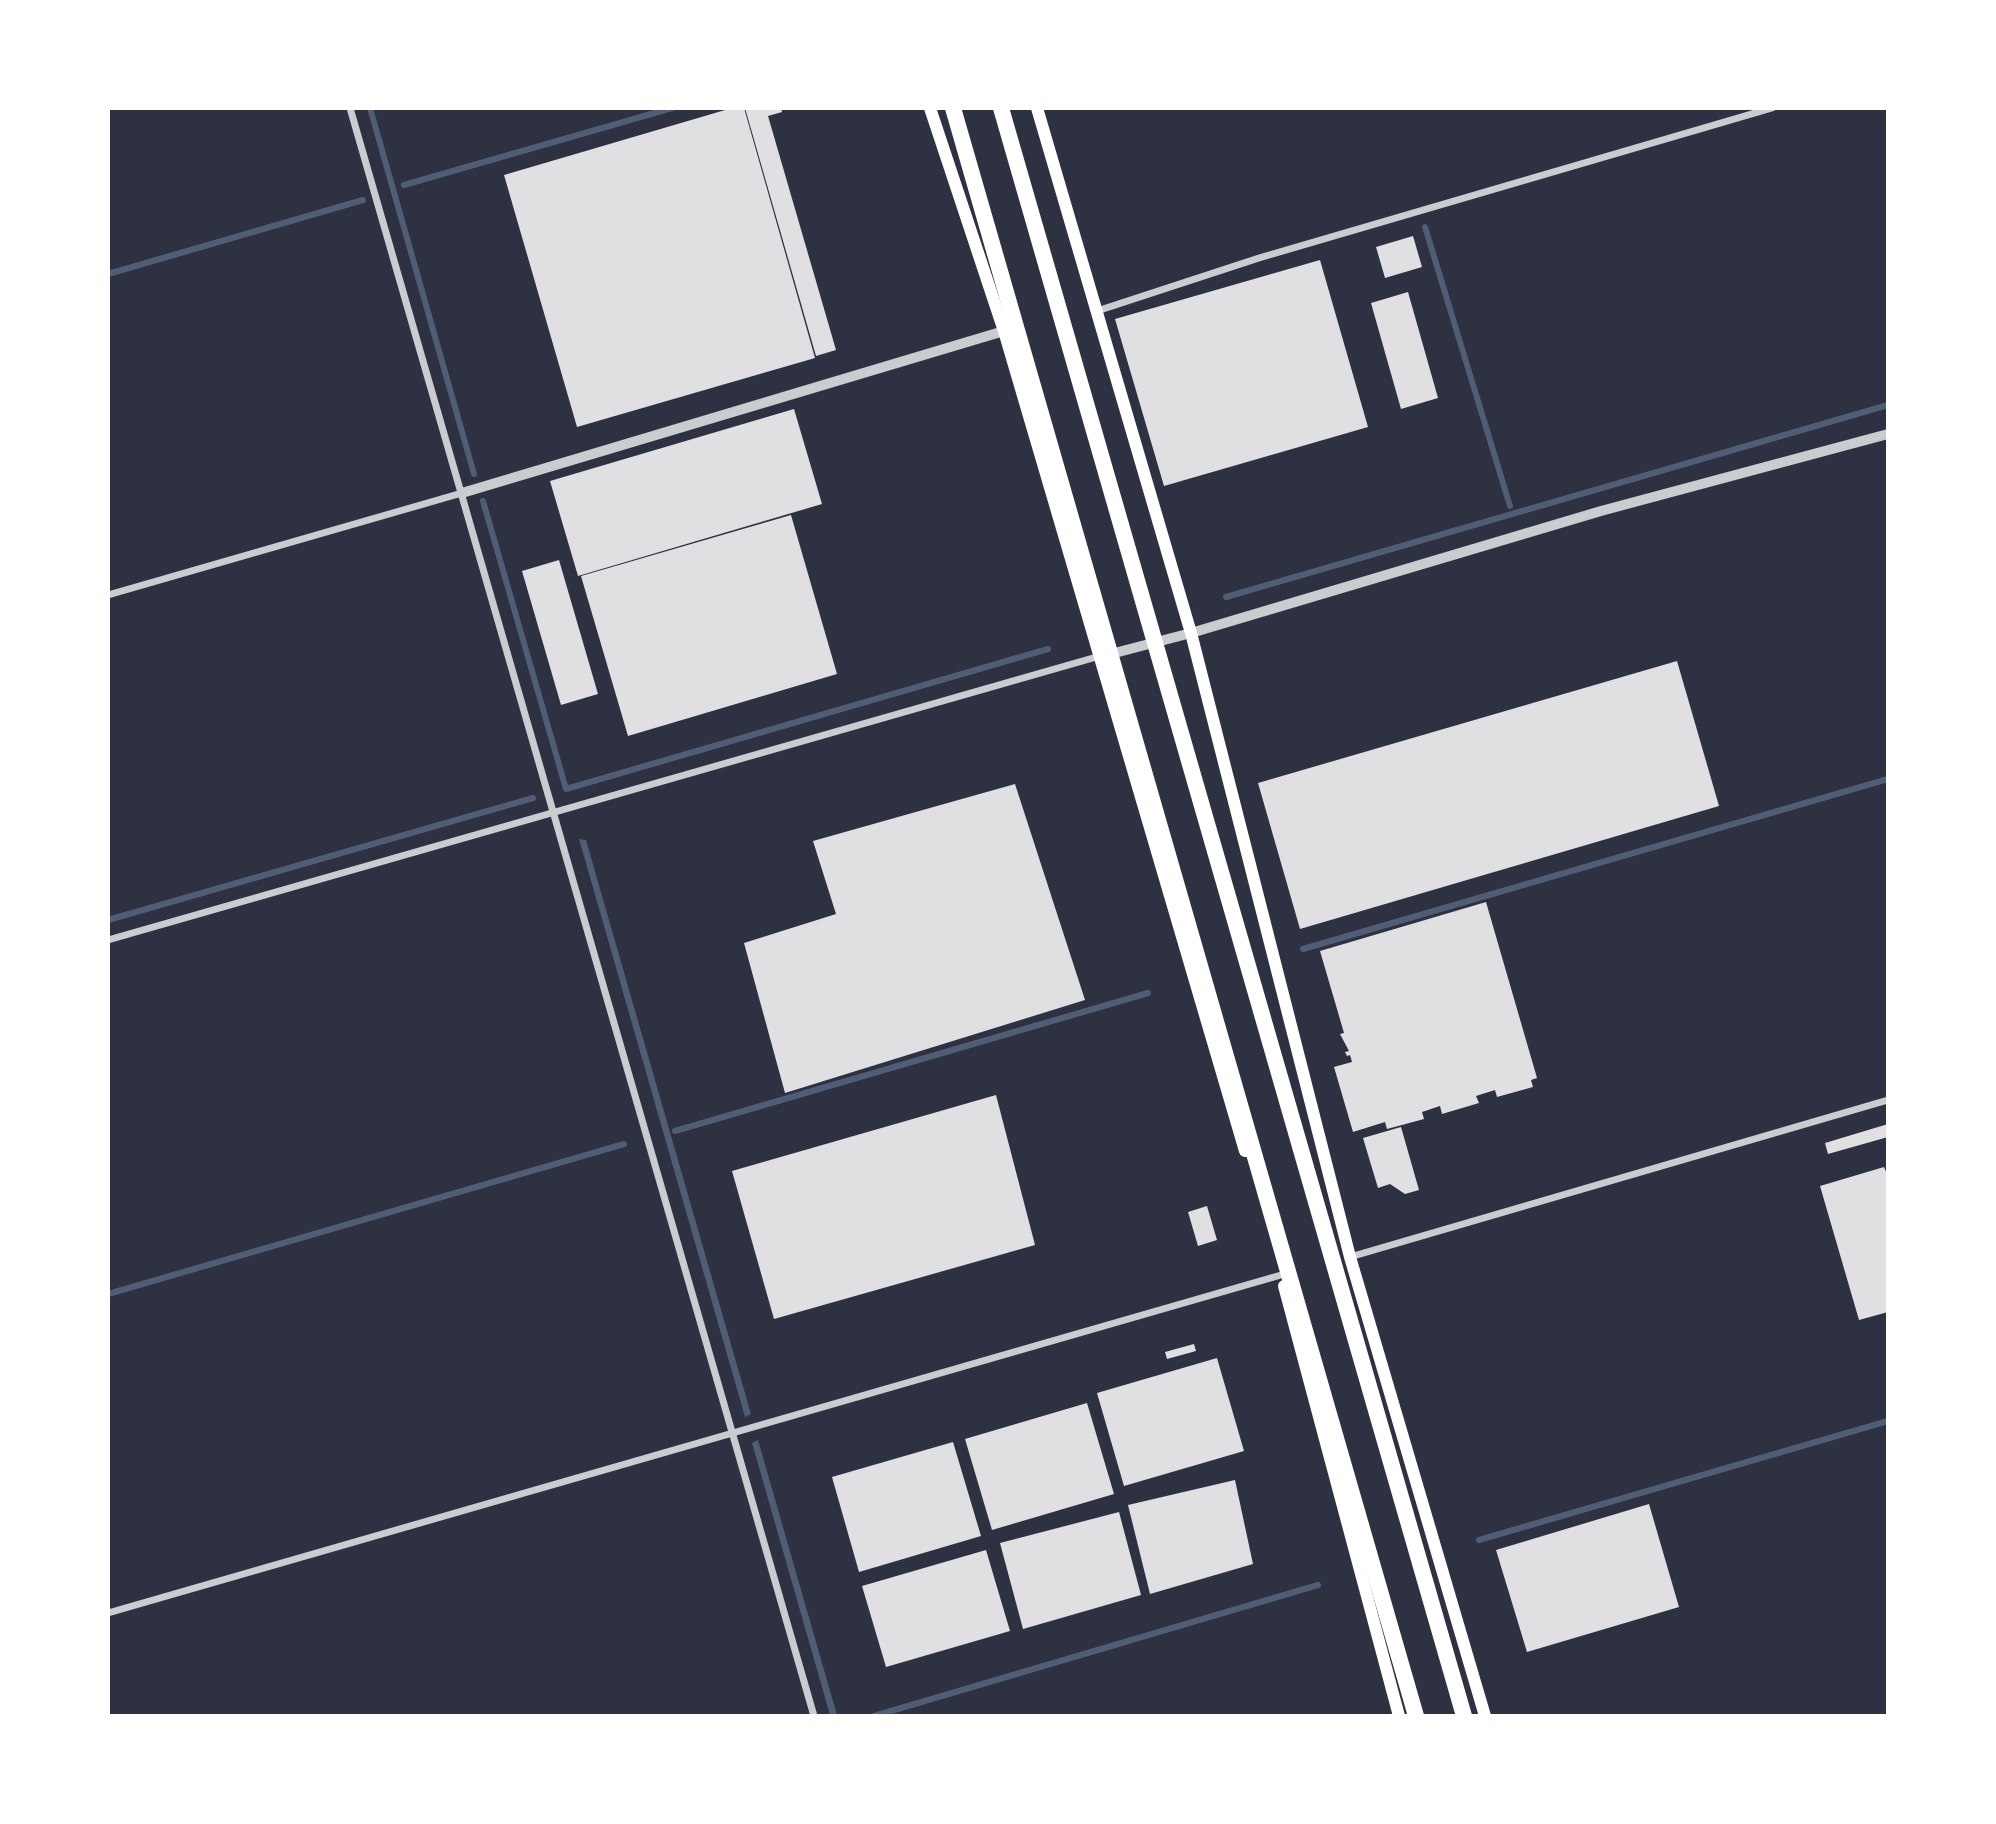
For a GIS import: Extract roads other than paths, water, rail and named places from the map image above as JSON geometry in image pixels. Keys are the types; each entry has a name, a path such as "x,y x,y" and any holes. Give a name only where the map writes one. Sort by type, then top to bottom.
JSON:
{"highway":[{"path":"953,108 1416,1716"},
{"path":"1001,108 1464,1716"}],"main road":[{"path":"930,108 1004,331 1282,1275 1399,1716"},
{"path":"1037,108 1191,633 1350,1257 1485,1716"}],"street":[{"path":"350,108 814,1716"},
{"path":"1097,311 1272,254 1772,108"},
{"path":"108,595 462,493 1004,331"},
{"path":"108,940 1101,656 1191,633 1601,511 1888,434"},
{"path":"1350,1257 1888,1100"},
{"path":"108,1612 1282,1275"}],"water":[{"path":"579,839 586,840 751,1414 745,1417"},
{"path":"758,1440 837,1715 830,1715 752,1443"}],"waterway":[{"path":"370,108 474,474"},
{"path":"404,185 672,108"},
{"path":"108,274 363,200"},
{"path":"1425,227 1510,506"},
{"path":"1226,597 1888,405"},
{"path":"483,501 566,789 1048,649"},
{"path":"1303,949 1888,779"},
{"path":"108,920 533,798"},
{"path":"675,1131 1148,993"},
{"path":"108,1294 624,1144"},
{"path":"1479,1540 1888,1421"},
{"path":"874,1716 1318,1585"}]}
